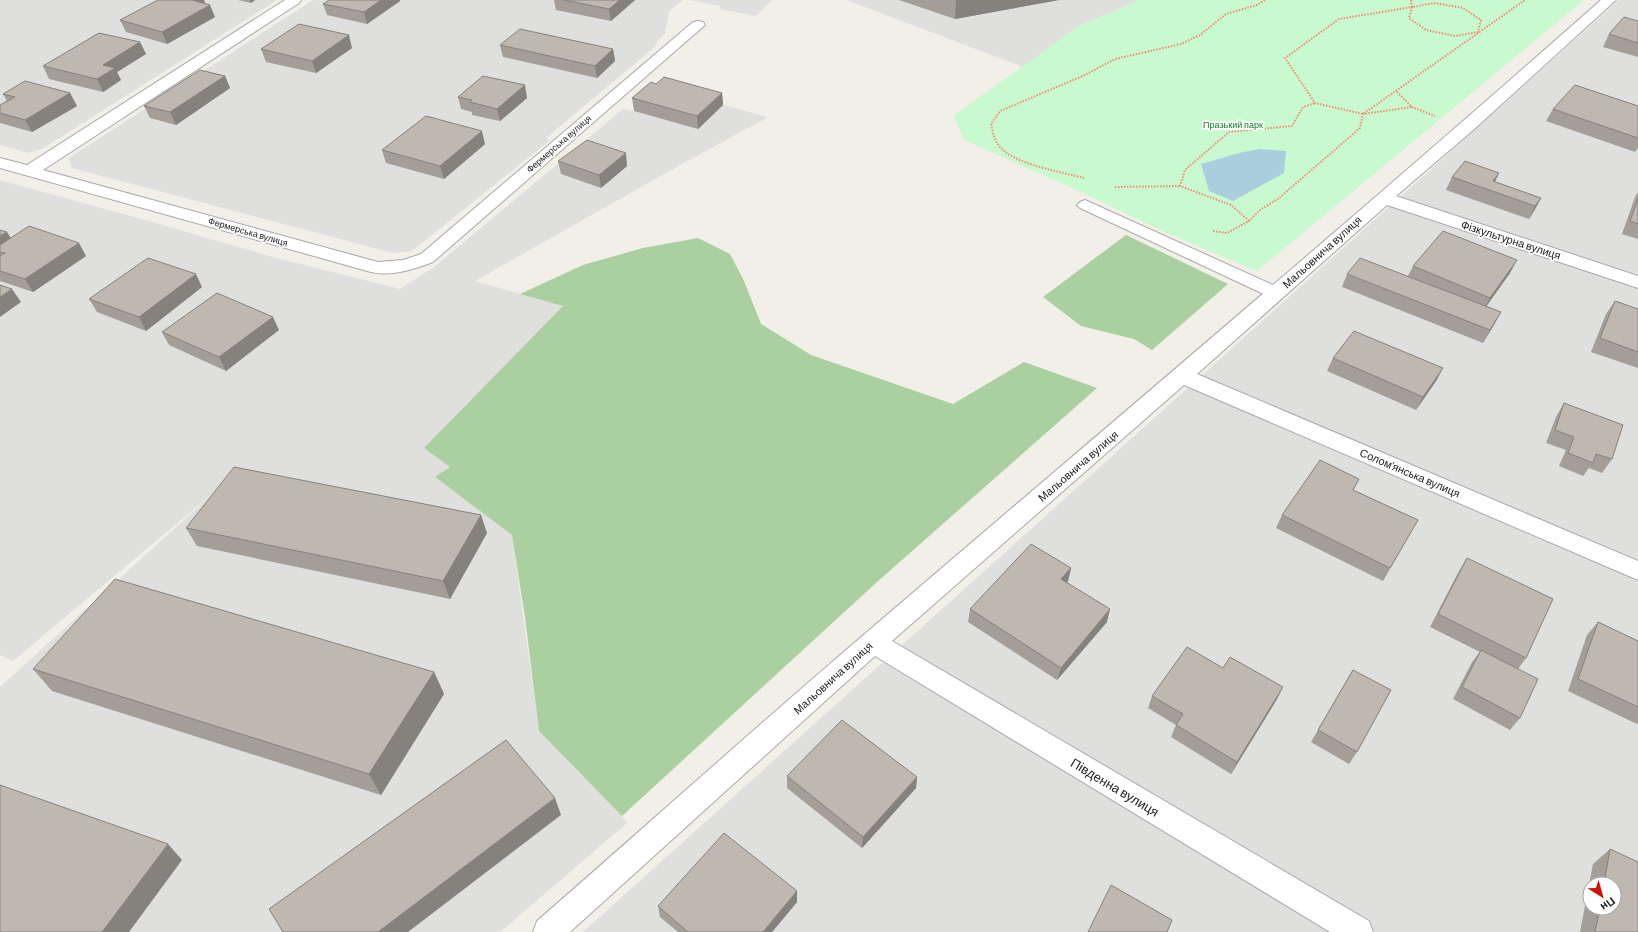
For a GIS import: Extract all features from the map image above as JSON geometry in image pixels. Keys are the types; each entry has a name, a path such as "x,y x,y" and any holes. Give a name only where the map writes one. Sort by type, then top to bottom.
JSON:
{"street":[{"path":"29,171 294,0"},
{"name":"Мальовнича вулиця","path":"548,932 873,642 1182,376 1384,198 1466,128 1609,0"},
{"name":"Фермерська вулиця","path":"0,163 378,268 395,268 426,258 698,25"},
{"name":"Фізкультурна вулиця","path":"1384,198 1638,282"},
{"name":"Солом'янська вулиця","path":"1182,376 1638,571"},
{"name":"Південна вулиця","path":"873,642 1358,932"}],"lane":[{"path":"1085,205 1276,293"}],"path":[{"path":"1090,180 1025,161 1003,151 995,139 991,124 1000,111 1085,75 1115,59 1181,44 1200,35 1226,14 1257,5 1266,0"},
{"path":"1411,0 1412,7 1409,18 1426,30 1455,36 1478,32"},
{"path":"1207,231 1227,233 1249,221 1261,209 1278,199 1360,128 1363,114 1398,92 1478,32 1525,0"},
{"path":"1315,103 1285,58 1339,19 1434,3 1463,8 1481,20 1478,32"},
{"path":"1398,92 1412,107 1466,128"},
{"path":"1180,186 1185,170 1229,132 1292,126 1303,107 1315,103 1363,114 1412,107"},
{"path":"1112,186 1125,192"},
{"path":"1119,188 1180,186 1231,205 1249,221"}],"shaded area":[{"path":"0,0 277,0 42,149 28,153 0,145"},
{"path":"313,0 683,0 669,11 665,34 657,41 656,46 546,138 549,141 412,251 393,253 72,168 69,158"},
{"path":"689,0 772,0 756,16 720,9 720,6"},
{"path":"846,0 1139,0 1079,26 1023,67"},
{"path":"1619,0 1638,0 1638,932 583,932"},
{"path":"666,89 768,117 475,281 563,306 450,467 435,477 512,535 539,731 622,816 627,823 500,932 0,932 0,687 218,489 13,661 0,655 0,180 269,256 400,289 434,267 623,109 634,111"}],"green space":[{"name":"Празький парк","path":"1139,0 1584,0 1257,271 1162,231 1081,192 964,140 953,116 1079,26"},
{"path":"1126,235 1228,284 1152,350 1134,339 1081,326 1043,297"},
{"path":"698,238 730,254 744,281 761,324 811,355 953,404 1024,362 1097,388 877,582 622,816 539,731 525,617 512,535 435,477 450,467 424,448 563,306 520,294 583,265 643,248"}],"water":[{"path":"1259,149 1286,151 1284,173 1233,201 1209,191 1201,164"}],"building":[{"path":"158,0 192,0 210,5 162,32 120,20"},
{"path":"329,0 381,0 364,12 323,4"},
{"path":"564,0 620,0 609,9"},
{"path":"1624,17 1638,21 1638,43 1609,34"},
{"path":"299,24 349,35 312,61 261,49"},
{"path":"520,29 613,49 595,66 500,45"},
{"path":"99,33 140,42 103,65 115,68 97,79 43,66"},
{"path":"200,70 225,76 170,112 144,106"},
{"path":"483,76 525,85 497,109 470,102 472,100 458,97"},
{"path":"664,77 722,93 697,116 632,98 651,82 656,84"},
{"path":"25,81 70,93 25,120 0,113 0,105 15,97 3,94"},
{"path":"1575,85 1638,106 1638,138 1553,109"},
{"path":"426,116 482,131 440,166 382,150"},
{"path":"587,140 626,153 599,175 558,161"},
{"path":"1465,161 1499,173 1493,181 1541,198 1535,206 1452,177"},
{"path":"1638,199 1638,224 1630,221"},
{"path":"29,226 79,243 25,279 0,271 0,256 5,253 0,252 0,245"},
{"path":"0,230 7,232 0,236"},
{"path":"1443,231 1517,260 1490,298 1413,266"},
{"path":"148,258 196,274 139,317 89,299"},
{"path":"1360,258 1501,312 1490,330 1347,274"},
{"path":"0,285 12,289 0,297"},
{"path":"217,293 273,317 219,357 162,332"},
{"path":"1615,301 1638,309 1638,352 1600,338"},
{"path":"1354,331 1443,368 1423,397 1333,358"},
{"path":"1564,403 1623,425 1612,459 1596,454 1593,463 1568,453 1574,437 1555,430"},
{"path":"1320,460 1359,479 1353,490 1418,520 1390,568 1282,515"},
{"path":"234,467 481,515 443,581 186,528"},
{"path":"1031,544 1071,568 1061,579 1110,609 1061,668 970,609"},
{"path":"1467,558 1553,599 1526,658 1438,614"},
{"path":"115,579 434,672 369,774 33,669"},
{"path":"1598,622 1638,641 1638,707 1578,679"},
{"path":"1187,647 1223,668 1230,657 1283,687 1237,762 1176,725 1183,714 1152,696"},
{"path":"1481,650 1538,679 1520,718 1462,687"},
{"path":"1353,670 1391,690 1357,752 1318,730"},
{"path":"842,720 917,777 863,837 787,776"},
{"path":"506,740 555,798 378,932 283,932 269,909"},
{"path":"0,785 168,844 102,932 0,932"},
{"path":"724,833 797,891 763,932 688,932 658,906"},
{"path":"1610,849 1638,862 1638,932 1595,932 1598,916 1622,916 1622,876 1605,876"},
{"path":"1111,885 1172,920 1167,932 1088,932"}]}
